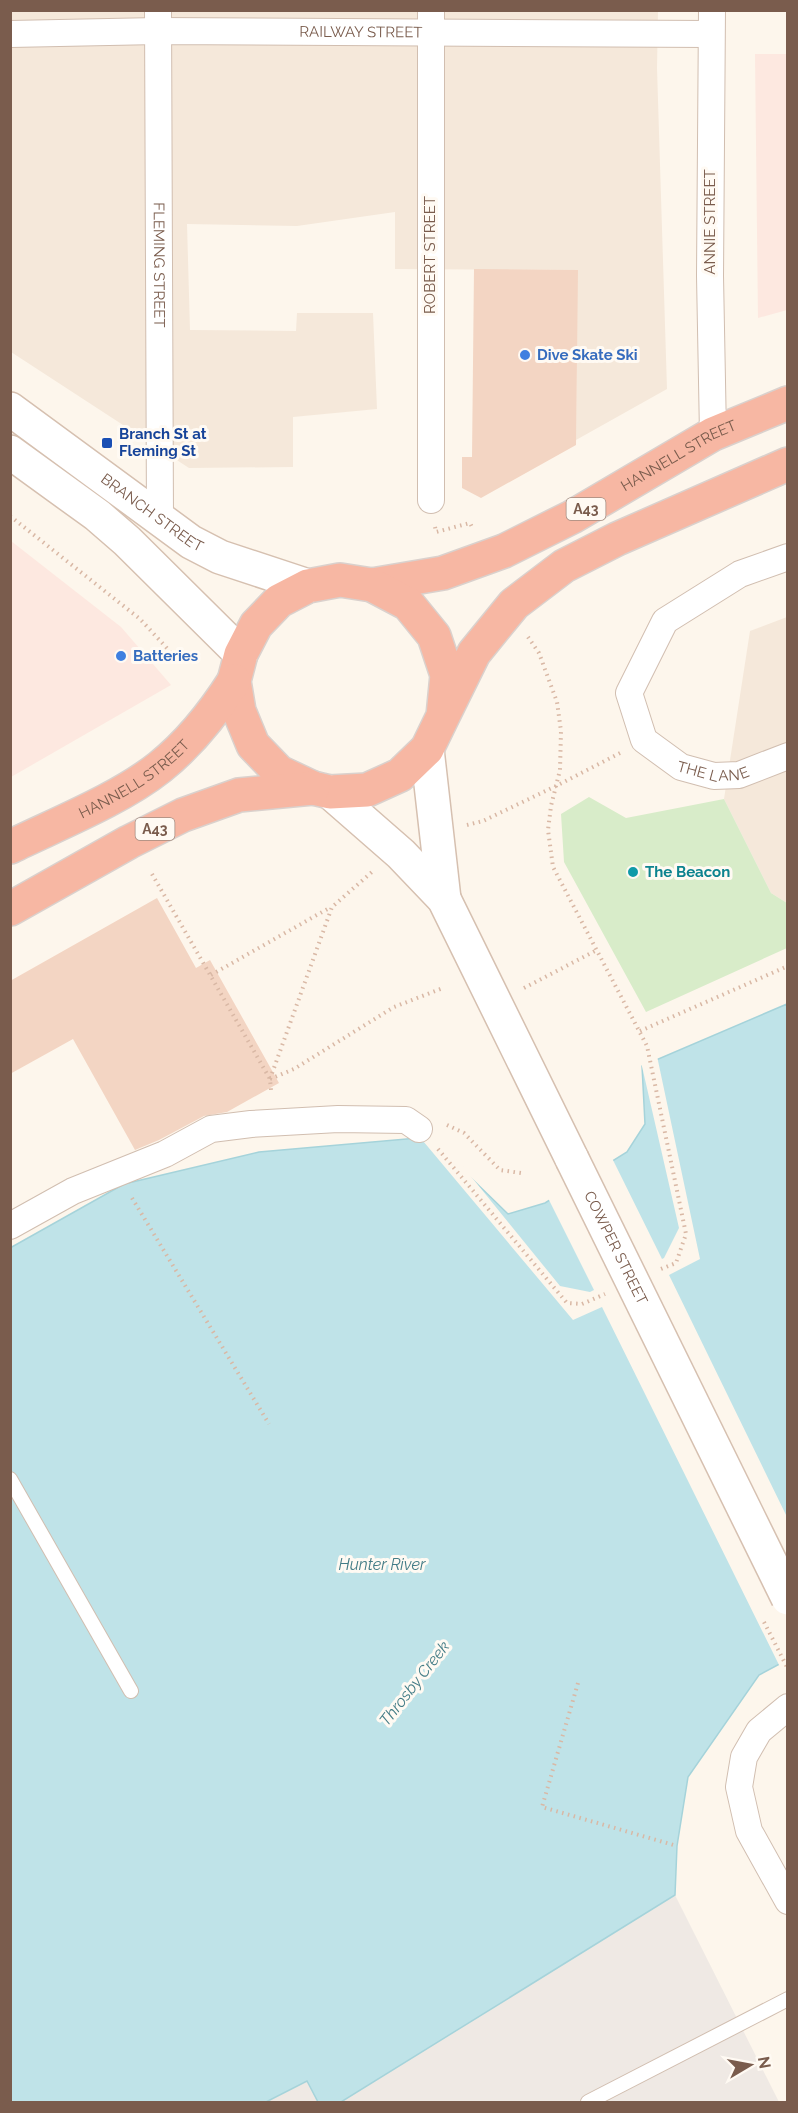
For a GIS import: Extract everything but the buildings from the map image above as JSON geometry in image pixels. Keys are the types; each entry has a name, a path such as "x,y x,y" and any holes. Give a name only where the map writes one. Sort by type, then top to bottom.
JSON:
{"highway":[{"name":"HANNELL STREET","path":"372,585 443,573 504,551 572,517 713,434 788,403"},
{"name":"A43","path":"10,909 129,842 183,815 239,795 367,790 400,775 427,749 474,653 514,603 564,566 617,539 788,464"},
{"name":"A43","path":"321,790 279,772 254,745 239,711 237,668 256,625 279,601 308,586 340,580 372,585 408,604 435,636 447,675 443,716"},
{"name":"HANNELL STREET","path":"10,847 117,795 159,768 196,733 214,712 237,668"}],"main road":[{"name":"BRANCH STREET","path":"10,409 191,542 220,557 308,586"},
{"path":"10,452 97,515 127,541 237,668"},
{"name":"COWPER STREET","path":"427,749 444,899"},
{"name":"COWPER STREET","path":"321,790 401,854 444,899 788,1598"}],"street":[{"name":"RAILWAY STREET","path":"10,34 158,21 711,22"},
{"name":"FLEMING STREET","path":"158,21 160,520"},
{"name":"ROBERT STREET","path":"430,500 431,22"},
{"name":"ANNIE STREET","path":"711,22 710,276 713,434"},
{"path":"644,740 629,693 665,621 740,574 788,557"},
{"name":"THE LANE","path":"644,740 681,766 714,776 739,775 788,756"},
{"path":"10,1226 73,1191 165,1154 211,1129 251,1124 338,1119 412,1124"},
{"path":"788,1707 759,1731 744,1757 739,1787 749,1831 788,1901"}],"lane":[{"path":"10,1479 131,1691"},
{"path":"588,2103 788,1999"}],"path":[{"path":"10,516 140,619 177,658"},
{"path":"436,532 470,523"},
{"path":"531,642 539,653 557,702 562,745 560,770 551,806 548,831 553,867 646,1046"},
{"path":"473,823 483,821 556,786 644,740"},
{"path":"211,975 332,907 377,867"},
{"path":"152,874 270,1079"},
{"path":"270,1079 332,907"},
{"path":"524,988 597,950"},
{"path":"640,1031 788,966"},
{"path":"270,1079 294,1069 394,1007 443,988"},
{"path":"412,1124 432,1119 464,1133 500,1170 521,1173"},
{"path":"130,1194 269,1424"},
{"path":"578,1683 542,1807 678,1846"}],"shaded area":[{"path":"10,11 658,11 657,68 667,389 576,440 577,270 395,269 395,212 297,226 187,224 190,330 296,331 297,313 373,313 377,409 293,417 293,467 189,468 11,352"},
{"path":"755,54 788,54 787,310 758,318"},
{"path":"11,541 121,627 171,685 11,777"},
{"path":"787,617 787,903 771,893 724,799 750,631"},
{"path":"675,1895 779,2102 341,2102"},
{"path":"307,2081 318,2102 266,2102"}],"green space":[{"path":"589,797 626,818 724,799 771,893 787,903 787,948 646,1012 564,862 561,814"}],"water":[{"name":"Hunter River","path":"787,1004 787,1660 759,1675 688,1777 677,1846 675,1895 341,2102 318,2102 307,2081 266,2102 11,2102 10,1248 124,1184 259,1152 429,1137 508,1214 545,1203 627,1152 645,1124 642,1066"}],"pier":[{"path":"657,1056 700,1259 669,1275 787,1517 788,1663 780,1667 602,1307 573,1320 418,1135 431,1135 461,1164 560,1286 590,1292 594,1290 548,1198 612,1158 662,1259 679,1228 641,1062"}],"place":[{"name":"Dive Skate Ski","path":"525,355"},
{"name":"Branch St at Fleming St","path":"107,443"},
{"name":"Batteries","path":"121,656"},
{"name":"The Beacon","path":"633,872"}],"water label":[{"name":"Throsby Creek","path":"414,1683"}]}
